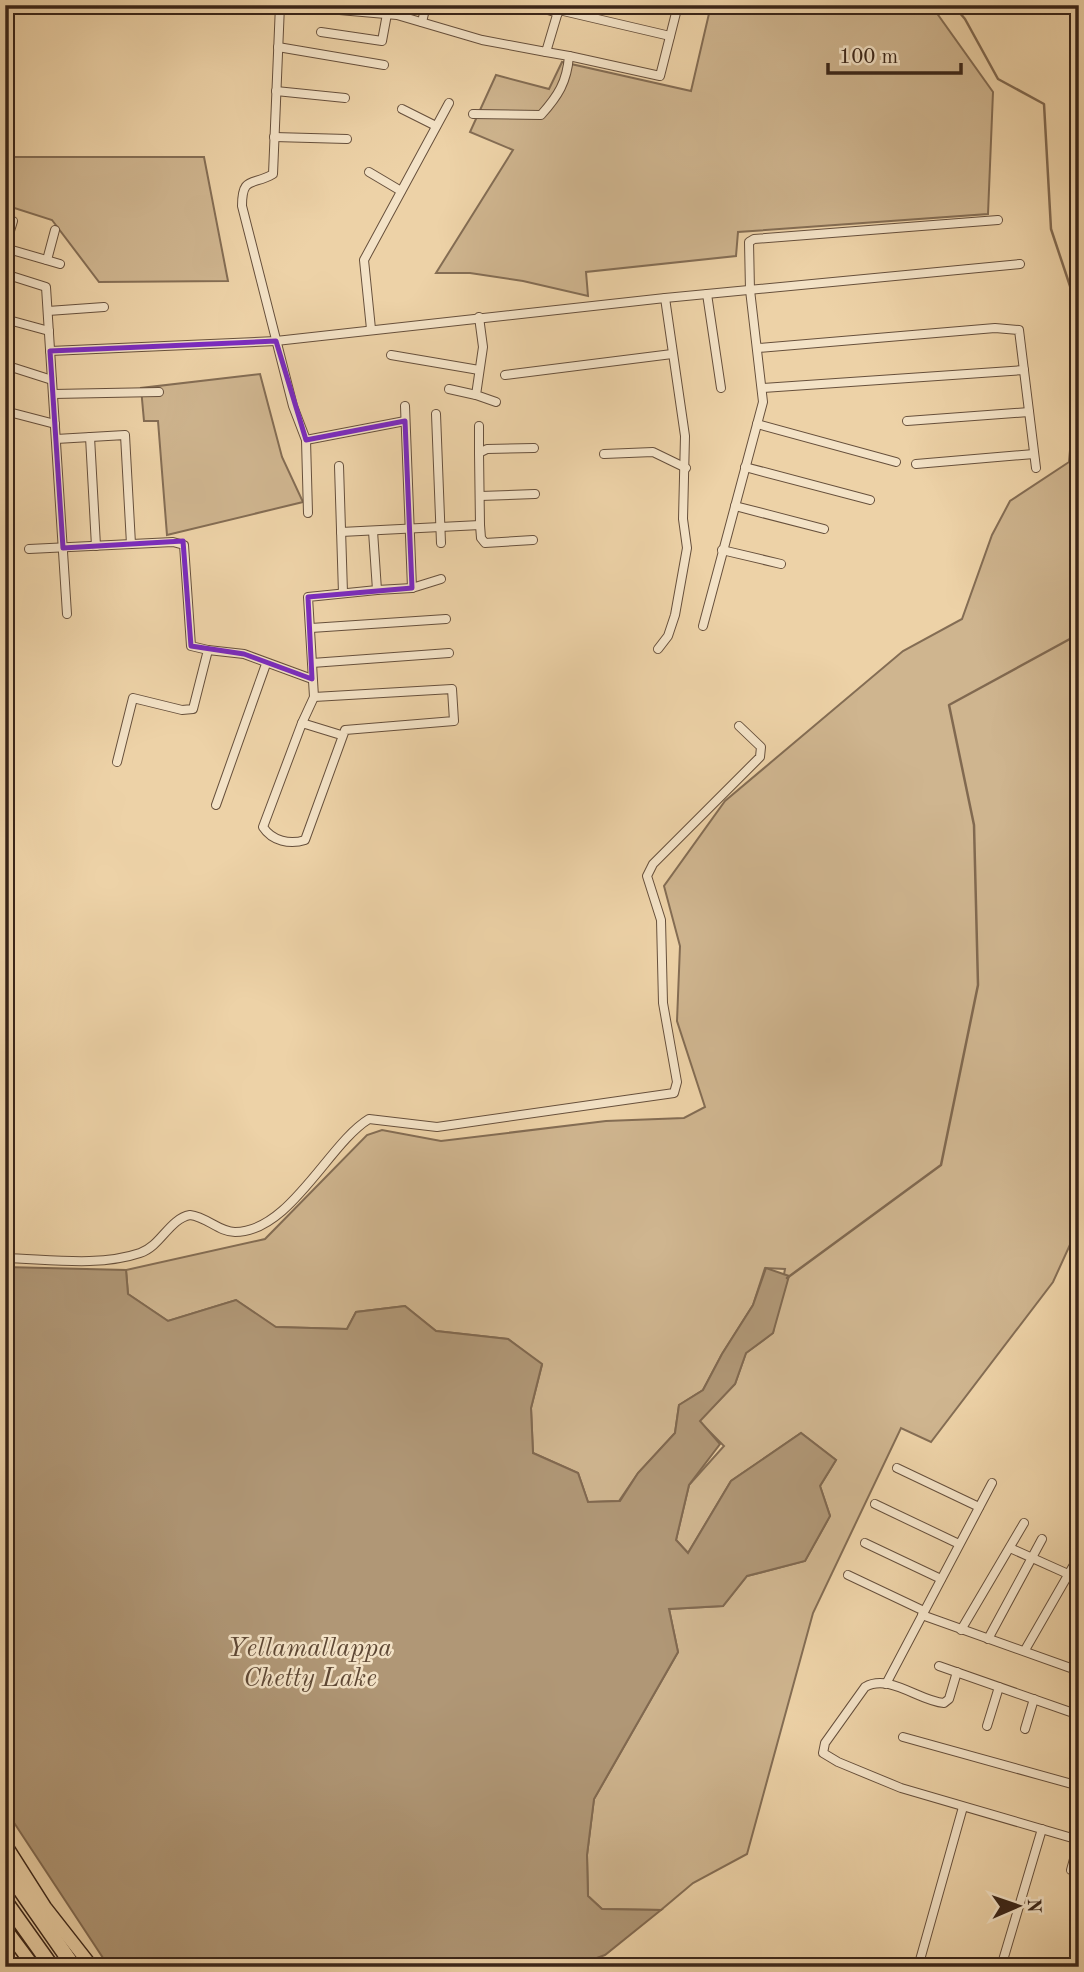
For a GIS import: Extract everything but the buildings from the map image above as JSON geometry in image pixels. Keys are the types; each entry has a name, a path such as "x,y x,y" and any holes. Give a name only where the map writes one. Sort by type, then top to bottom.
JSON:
{"highway":[{"path":"5,1868 74,1967"},
{"path":"5,1901 52,1967"}],"main road":[{"path":"5,1844 45,1907 92,1967"},
{"path":"5,1928 34,1967"}],"street":[{"path":"308,513 306,440 276,341 242,196 247,182 272,174 281,5 387,14 396,10 422,22 482,40 660,76 678,5"},
{"path":"422,22 426,5"},
{"path":"531,5 559,9 670,36"},
{"path":"546,52 559,9"},
{"path":"321,32 382,41 387,14"},
{"path":"278,47 384,65"},
{"path":"472,114 541,115 559,95 568,75 569,56"},
{"path":"276,91 345,98"},
{"path":"372,329 364,260 449,103"},
{"path":"402,109 436,126"},
{"path":"274,137 347,139"},
{"path":"369,172 401,191"},
{"path":"703,626 763,402 747,247 754,239 998,220"},
{"path":"13,221 5,247 60,264"},
{"path":"47,260 55,230"},
{"path":"50,351 276,341 479,317 1020,264"},
{"path":"5,274 46,287 67,614"},
{"path":"707,294 721,388"},
{"path":"658,649 668,636 681,588 687,548 683,519 685,436 664,298"},
{"path":"48,311 104,307"},
{"path":"475,395 484,347 479,317"},
{"path":"5,319 49,331"},
{"path":"758,348 995,328 1019,330 1036,468"},
{"path":"505,374 672,354"},
{"path":"391,355 478,370"},
{"path":"5,365 52,380"},
{"path":"763,388 1024,370"},
{"path":"449,389 496,402"},
{"path":"53,394 159,392"},
{"path":"405,406 412,588"},
{"path":"5,411 55,424"},
{"path":"907,421 1029,412"},
{"path":"436,414 442,543"},
{"path":"306,440 405,421"},
{"path":"757,424 896,462"},
{"path":"479,426 481,538 485,543 533,540"},
{"path":"56,439 125,435 131,544"},
{"path":"90,437 96,546"},
{"path":"479,453 486,449 534,448"},
{"path":"604,454 653,452 686,468"},
{"path":"916,464 1034,454"},
{"path":"339,466 343,593"},
{"path":"745,467 870,500"},
{"path":"480,496 536,494"},
{"path":"735,506 824,529"},
{"path":"341,532 480,525"},
{"path":"373,531 377,590"},
{"path":"29,548 173,542 184,545 191,646 244,654 312,679"},
{"path":"722,550 781,564"},
{"path":"314,697 452,689 454,721 345,730 306,840 294,844 269,835 263,827 314,697 308,597 412,588 441,579"},
{"path":"311,628 446,619"},
{"path":"117,762 133,698 182,710 193,709 208,650"},
{"path":"312,663 449,653"},
{"path":"216,805 266,664"},
{"path":"302,723 341,735"},
{"path":"5,1258 77,1261 141,1253 160,1241 177,1221 190,1216 231,1232 250,1230 299,1194 369,1119 437,1127 674,1093 677,1083 663,1003 663,934 647,876 653,864 760,757 761,747 739,726"},
{"path":"897,1468 979,1507"},
{"path":"886,1684 992,1483"},
{"path":"874,1504 959,1544"},
{"path":"961,1630 1024,1523"},
{"path":"988,1639 1042,1539"},
{"path":"865,1542 941,1579"},
{"path":"1010,1548 1031,1560 1068,1574"},
{"path":"1025,1650 1079,1556"},
{"path":"848,1575 961,1630 1025,1650 1079,1671"},
{"path":"939,1666 1079,1714"},
{"path":"957,1672 949,1699 944,1703 886,1684 873,1683 859,1693 825,1743 823,1753 901,1788 1079,1841 1071,1870"},
{"path":"987,1726 999,1687"},
{"path":"1025,1729 1034,1699"},
{"path":"903,1737 1079,1786"},
{"path":"918,1967 963,1807"},
{"path":"1001,1967 1042,1829"}],"highlighted area":[{"path":"276,341 306,440 405,421 412,588 308,597 312,679 244,654 191,646 183,541 63,548 50,351"}],"shaded area":[{"path":"711,5 931,5 993,92 988,214 738,232 736,256 586,272 588,296 523,281 470,273 436,273 513,150 470,132 496,75 549,89 562,62 691,91"},
{"path":"12,157 204,157 228,281 99,282 52,220 5,205 5,172"},
{"path":"1079,344 1079,1225 1053,1282 931,1442 901,1428 813,1613 747,1854 693,1883 661,1910 602,1909 588,1896 587,1855 594,1799 678,1652 669,1609 723,1606 747,1576 805,1561 830,1516 820,1486 836,1460 801,1433 731,1481 688,1553 676,1540 689,1485 724,1446 699,1421 735,1384 746,1353 773,1333 785,1269 765,1268 753,1305 703,1390 679,1405 675,1433 638,1473 619,1501 588,1502 578,1473 533,1453 531,1408 542,1365 508,1339 436,1331 405,1306 356,1312 347,1329 275,1327 236,1300 168,1321 128,1294 126,1270 265,1239 367,1135 382,1130 441,1141 606,1121 684,1118 705,1107 677,1021 680,946 664,886 725,801 903,651 962,619 992,535 1010,501 1069,462"},
{"path":"260,374 282,457 303,502 167,535 158,421 144,421 141,388"}],"water":[{"name":"Yellamallappa Chetty Lake","path":"5,1267 126,1270 128,1294 168,1321 236,1300 276,1327 347,1329 356,1312 405,1306 436,1331 508,1339 542,1364 531,1408 533,1453 578,1473 588,1502 620,1501 638,1473 675,1433 679,1405 703,1390 753,1305 766,1268 789,1276 773,1333 746,1353 735,1384 700,1421 720,1444 689,1485 676,1540 688,1553 731,1481 801,1433 836,1460 820,1486 830,1516 805,1561 747,1576 723,1606 669,1609 678,1652 594,1799 587,1855 588,1896 602,1909 661,1910 605,1955 572,1967 109,1967 5,1809"}],"waterway":[{"path":"953,5 965,19 998,79 1044,104 1051,229 1079,313"},
{"path":"787,1278 941,1165 978,985 974,825 949,705 1079,634"}]}
